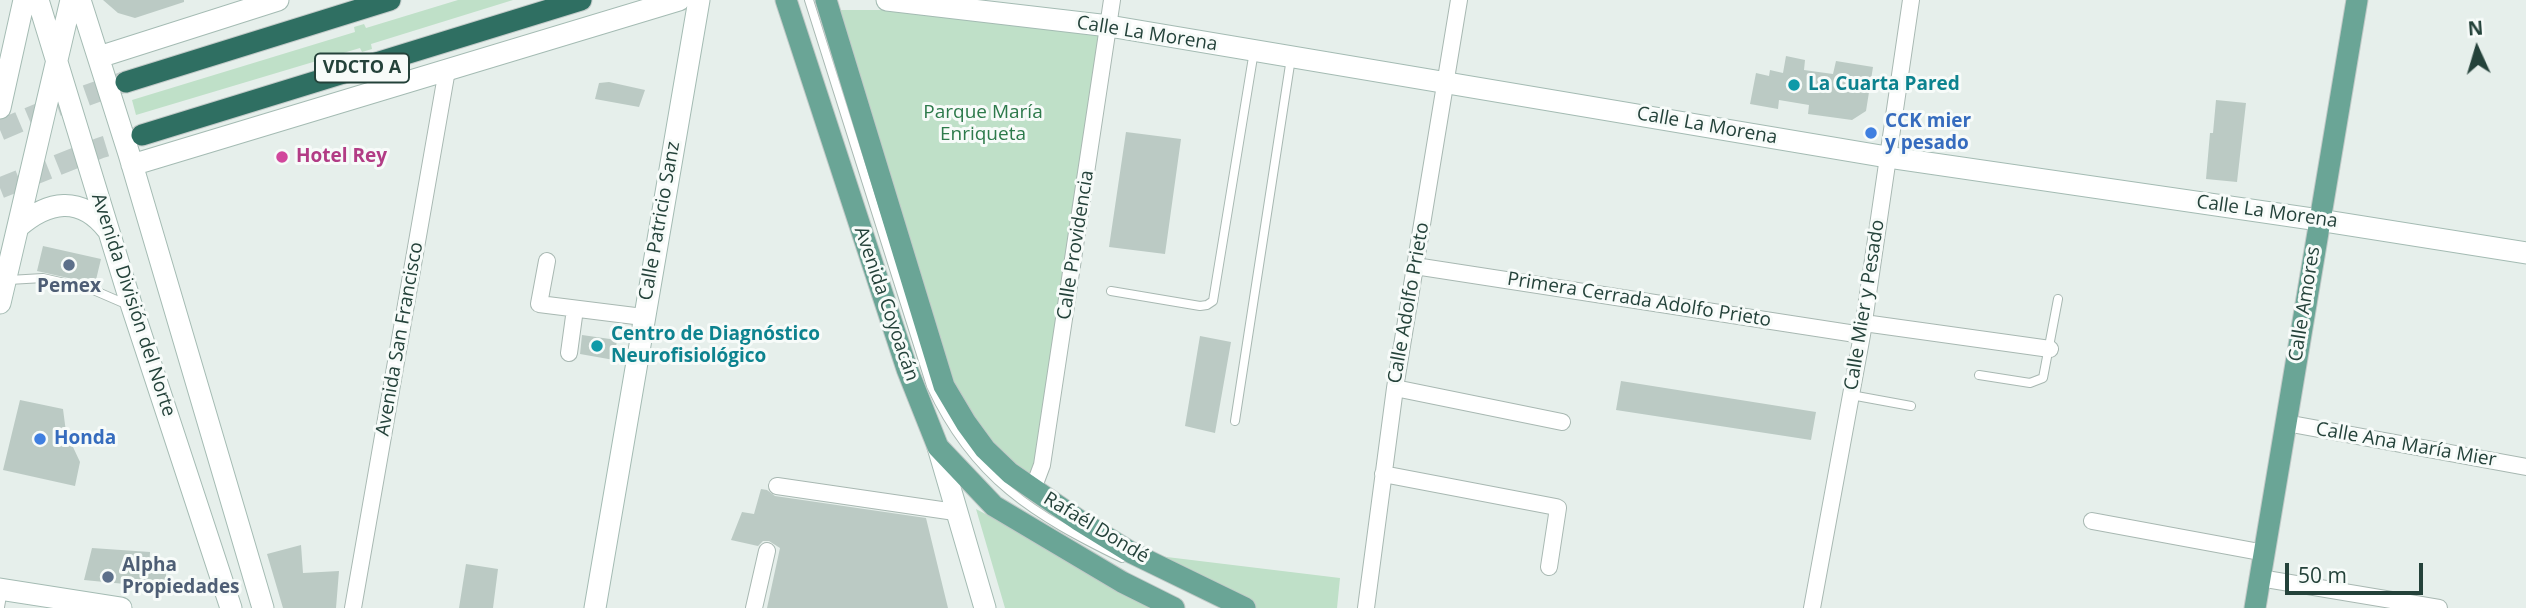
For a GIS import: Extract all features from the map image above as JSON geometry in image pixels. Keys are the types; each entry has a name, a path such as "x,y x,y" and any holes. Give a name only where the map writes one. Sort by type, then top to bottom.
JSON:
{"highway":[{"name":"VDCTO A","path":"126,82 390,0"},
{"name":"VDCTO A","path":"142,135 581,0"}],"main road":[{"name":"Avenida Coyoacán","path":"786,0 907,369 938,447"},
{"name":"Avenida Coyoacán","path":"826,0 944,386 966,423"},
{"name":"Calle Amores","path":"2255,608 2357,0"},
{"name":"Rafaél Dondé","path":"966,423 985,449 1010,473 1033,489 1132,553 1245,608"},
{"name":"Rafaél Dondé","path":"938,447 994,506 1122,582 1174,608"}],"street":[{"path":"1,101 24,0"},
{"name":"Avenida División del Norte","path":"38,0 132,307 231,608"},
{"path":"0,303 71,0"},
{"name":"Avenida División del Norte","path":"80,0 132,165 263,608"},
{"path":"99,57 278,0"},
{"path":"132,165 679,0"},
{"name":"Calle Patricio Sanz","path":"596,608 643,317 699,0"},
{"name":"Calle La Morena","path":"887,0 1109,26 1887,157 2526,253"},
{"name":"Calle Providencia","path":"1033,489 1042,465 1112,0"},
{"name":"Calle Adolfo Prieto","path":"1366,608 1395,388 1459,0"},
{"name":"Calle Mier y Pesado","path":"1812,608 1863,329 1911,0"},
{"name":"Avenida San Francisco","path":"353,608 447,70"},
{"path":"18,227 36,212 58,205 69,205 90,212 111,237"},
{"path":"547,261 539,304 643,317"},
{"name":"Primera Cerrada Adolfo Prieto","path":"1415,266 1863,329 2050,349"},
{"path":"569,353 575,309"},
{"path":"1395,388 1562,422"},
{"name":"Calle Ana María Mier","path":"2286,423 2526,467"},
{"name":"Avenida Coyoacán","path":"938,447 985,608"},
{"path":"1383,474 1556,506 1558,508 1549,567"},
{"path":"777,486 956,512"},
{"path":"2092,521 2264,553"},
{"path":"754,608 767,551"},
{"path":"2260,578 2439,608"},
{"path":"1,595 121,608"}],"lane":[{"path":"809,0 931,386 957,434 993,477 1013,495 1070,531 1198,596"},
{"path":"1111,290 1199,306 1207,306 1213,301 1254,51"},
{"path":"1235,421 1292,57"},
{"path":"6,280 43,278 91,289 132,307"},
{"path":"1979,375 2037,382 2043,378 2058,299"},
{"path":"1851,395 1911,406"}],"green space":[{"path":"458,0 513,0 371,44 372,49 362,52 360,48 136,115 132,100 355,32 354,27 364,24 366,28"},
{"name":"Parque María Enriqueta","path":"838,10 891,10 1104,30 1038,462 1032,479 1001,452 968,413 944,364"},
{"path":"976,509 1164,608 1005,608"},
{"path":"1142,554 1340,578 1337,608 1256,608"}],"building":[{"path":"103,0 184,2 135,18 118,13"},
{"path":"1786,56 1805,60 1804,70 1833,74 1836,61 1873,67 1866,111 1852,120 1808,114 1809,105 1779,100 1778,109 1750,104 1756,73 1769,76 1770,70 1783,73"},
{"path":"609,82 645,90 639,107 595,99 599,83"},
{"path":"2216,100 2246,103 2237,182 2206,179"},
{"path":"1126,132 1181,139 1165,254 1109,247"},
{"name":"Pemex","path":"43,246 101,259 95,284 37,271"},
{"name":"Centro de Diagnóstico Neurofisiológico","path":"582,335 617,340 614,360 580,354"},
{"path":"1200,336 1231,342 1215,433 1185,426"},
{"path":"1621,381 1816,412 1811,440 1616,410"},
{"name":"Honda","path":"20,400 63,409 66,432 80,462 75,486 3,470"},
{"path":"761,489 775,496 926,518 948,608 767,608 780,548 769,541 763,541 758,546 731,540 742,512 754,514"},
{"path":"301,545 303,573 339,571 336,608 283,608 267,554"},
{"path":"92,548 150,552 149,570 166,573 166,588 84,580"},
{"path":"466,564 498,569 493,608 459,608"}],"tunnel":[{"path":"0,130 124,82"},
{"path":"0,188 100,148 142,135"}],"place":[{"name":"La Cuarta Pared","path":"1794,85"},
{"name":"CCK mier y pesado","path":"1871,133"},
{"name":"Hotel Rey","path":"282,157"},
{"name":"Pemex","path":"69,265"},
{"name":"Centro de Diagnóstico Neurofisiológico","path":"597,346"},
{"name":"Honda","path":"40,439"},
{"name":"Alpha Propiedades","path":"108,577"}]}
